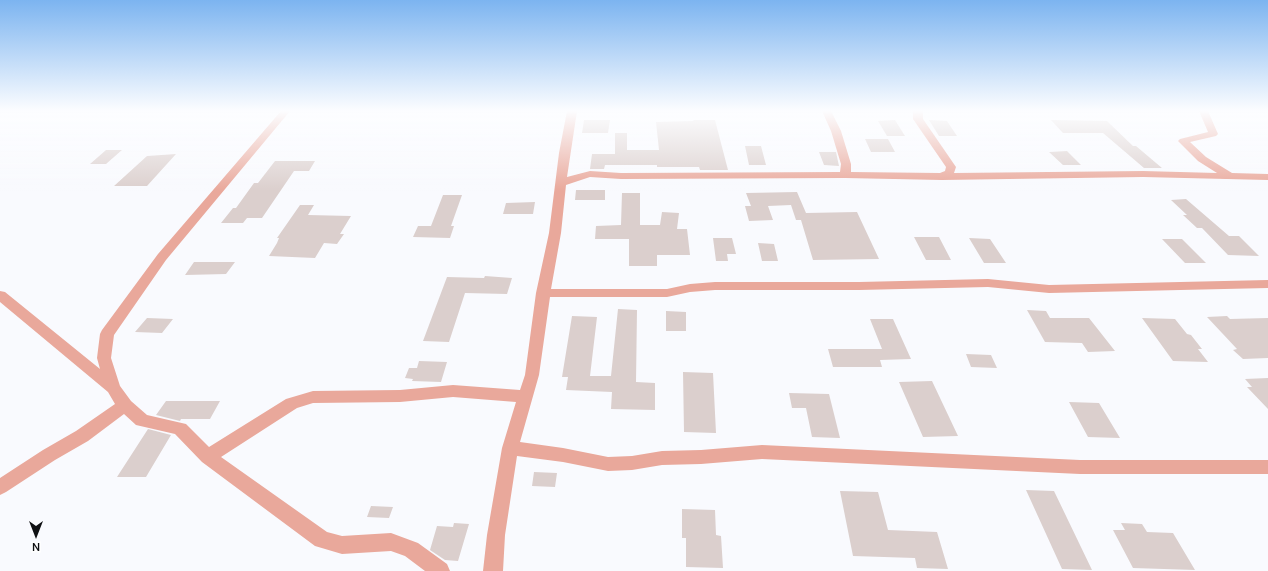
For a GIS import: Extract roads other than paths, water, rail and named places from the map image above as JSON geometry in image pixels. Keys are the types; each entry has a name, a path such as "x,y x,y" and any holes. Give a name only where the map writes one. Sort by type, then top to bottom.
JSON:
{"street":[{"path":"113,388 104,358 107,334 162,257 263,138"},
{"path":"493,571 496,535 510,448 532,375 544,293 555,233 567,138"},
{"path":"838,138 846,164 845,175"},
{"path":"931,138 951,167 950,172 942,177"},
{"path":"1197,138 1183,141 1202,158 1231,177"},
{"path":"561,182 590,174 621,176 845,175 942,177 1143,174 1268,178"},
{"path":"544,293 667,292 715,286 859,286 988,283 1049,289 1268,284"},
{"path":"0,295 113,388 125,405 142,420 180,429 208,457 322,540 342,545 391,542 411,549 440,571"},
{"path":"208,457 292,403 313,397 400,396 453,391 525,396"},
{"path":"0,487 49,455 82,436 125,405"},
{"path":"510,448 563,455 608,464 632,463 662,458 701,457 762,452 845,454 1080,467 1268,468"}]}
